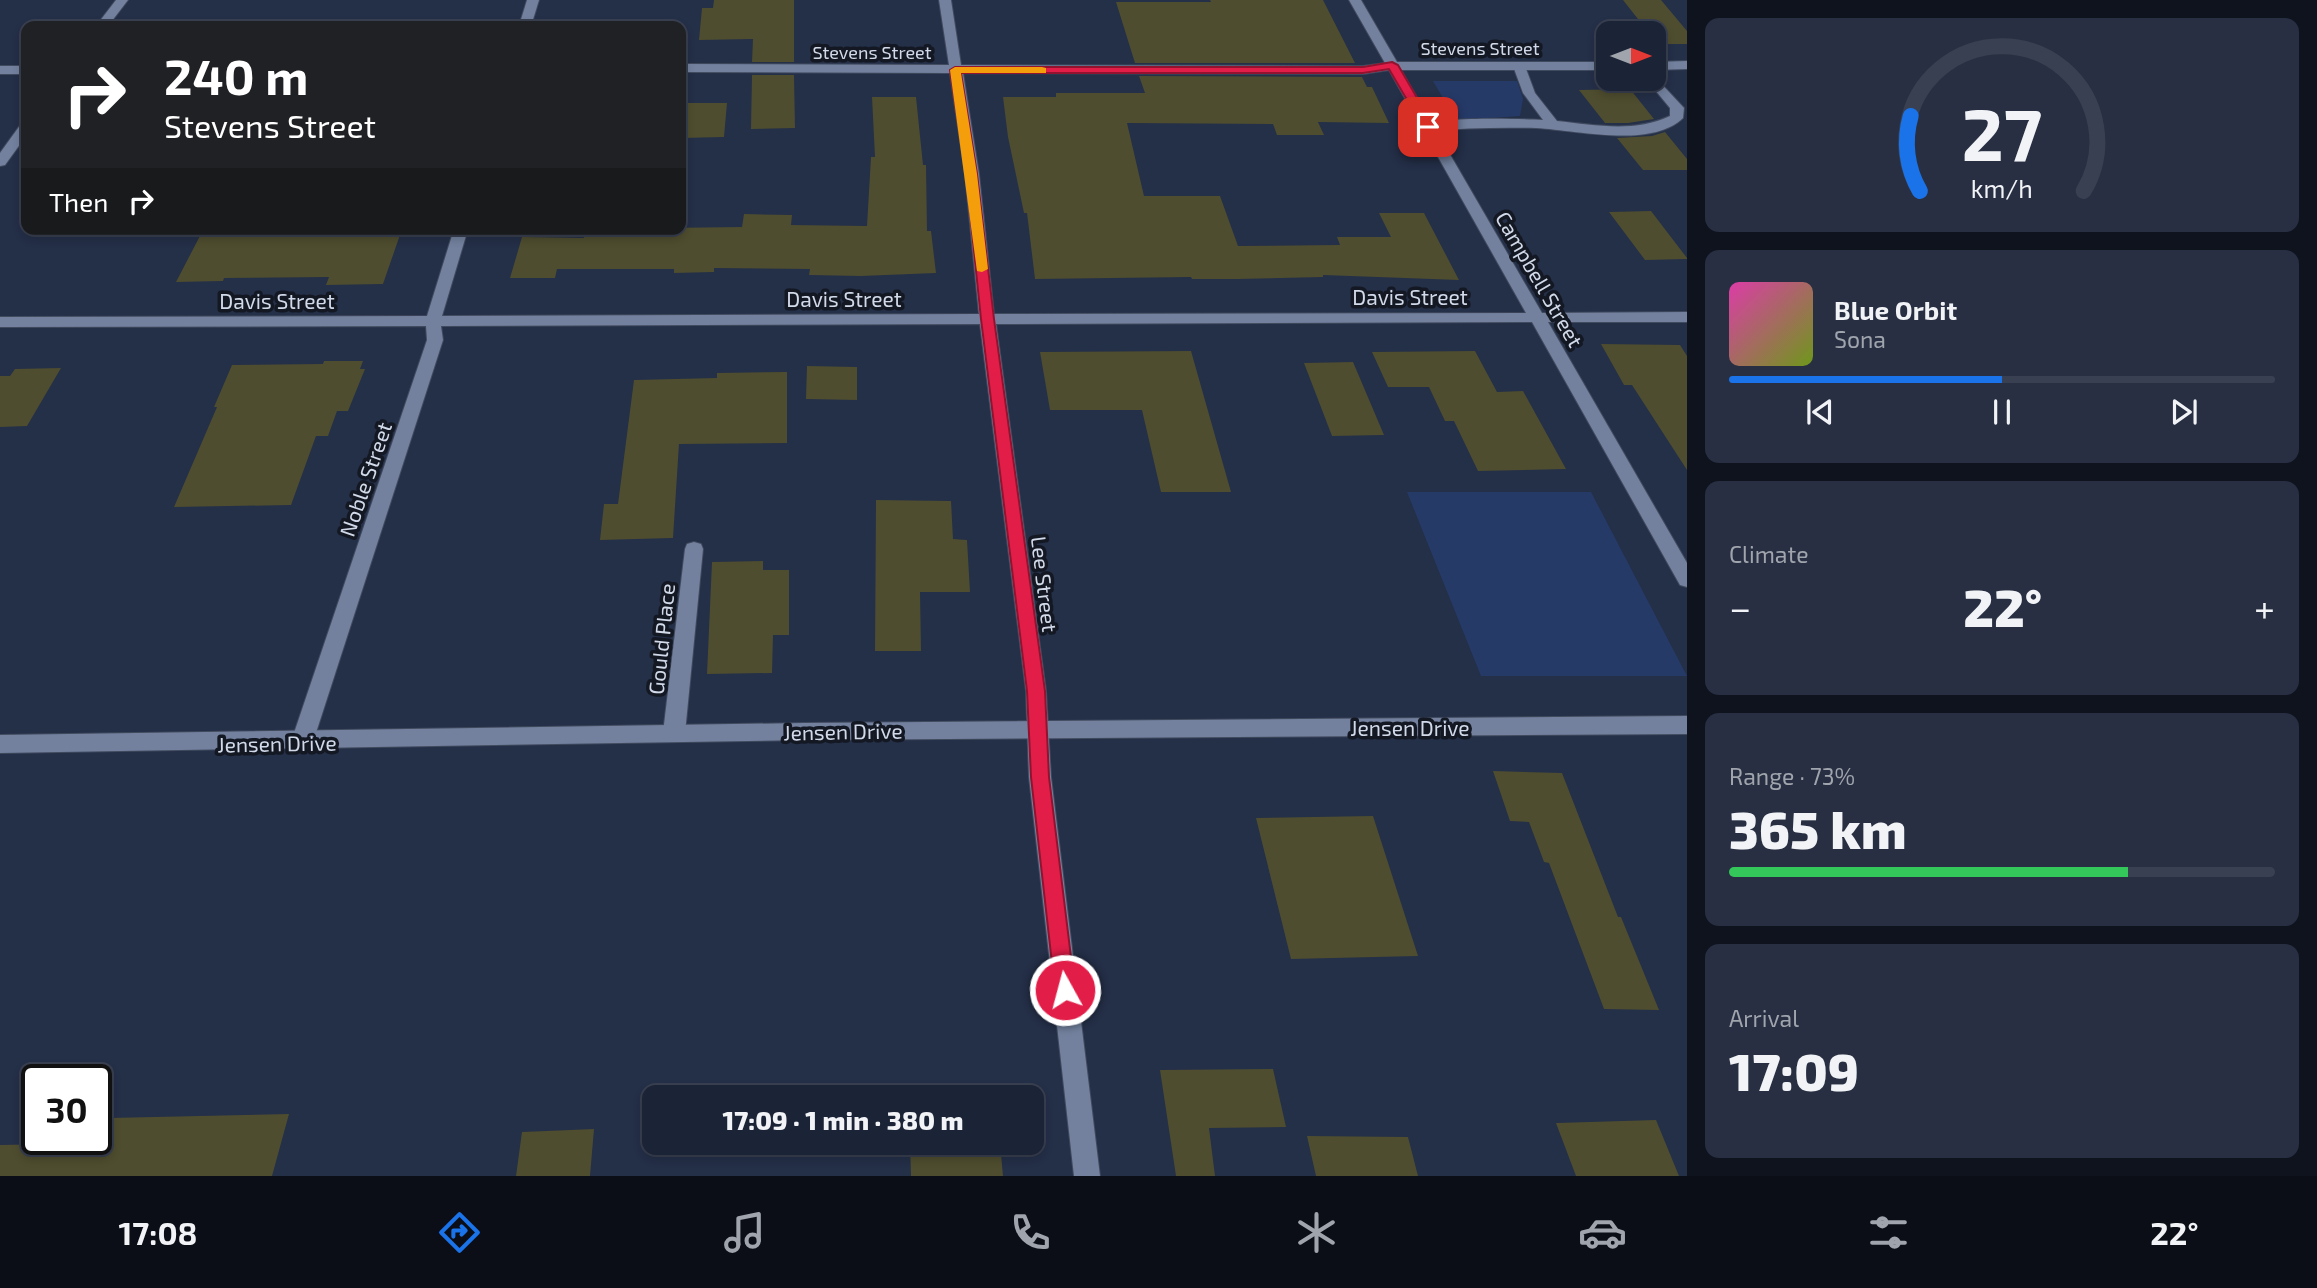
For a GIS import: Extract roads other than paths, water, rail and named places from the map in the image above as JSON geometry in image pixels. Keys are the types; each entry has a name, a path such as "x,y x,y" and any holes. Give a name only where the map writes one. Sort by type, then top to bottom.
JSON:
{"street":[{"path":"106,21 122,0"},
{"path":"526,21 533,0"},
{"name":"Lee Street","path":"945,0 972,174 987,319 1036,691 1040,777 1087,1176"},
{"name":"Campbell Street","path":"1355,0 1687,580"},
{"name":"Stevens Street","path":"686,68 1363,70 1392,65 1596,66"},
{"path":"1666,66 1687,65"},
{"path":"1519,66 1529,93 1553,125"},
{"path":"0,70 21,70"},
{"path":"1428,127 1456,124 1553,125 1621,131 1661,128 1676,118 1677,108 1662,91"},
{"path":"0,162 21,134"},
{"name":"Noble Street","path":"302,742 435,340 433,321 459,235"},
{"name":"Davis Street","path":"0,322 1687,317"},
{"name":"Gould Place","path":"674,733 694,549"},
{"name":"Jensen Drive","path":"0,744 302,742 674,733 1687,725"}]}
